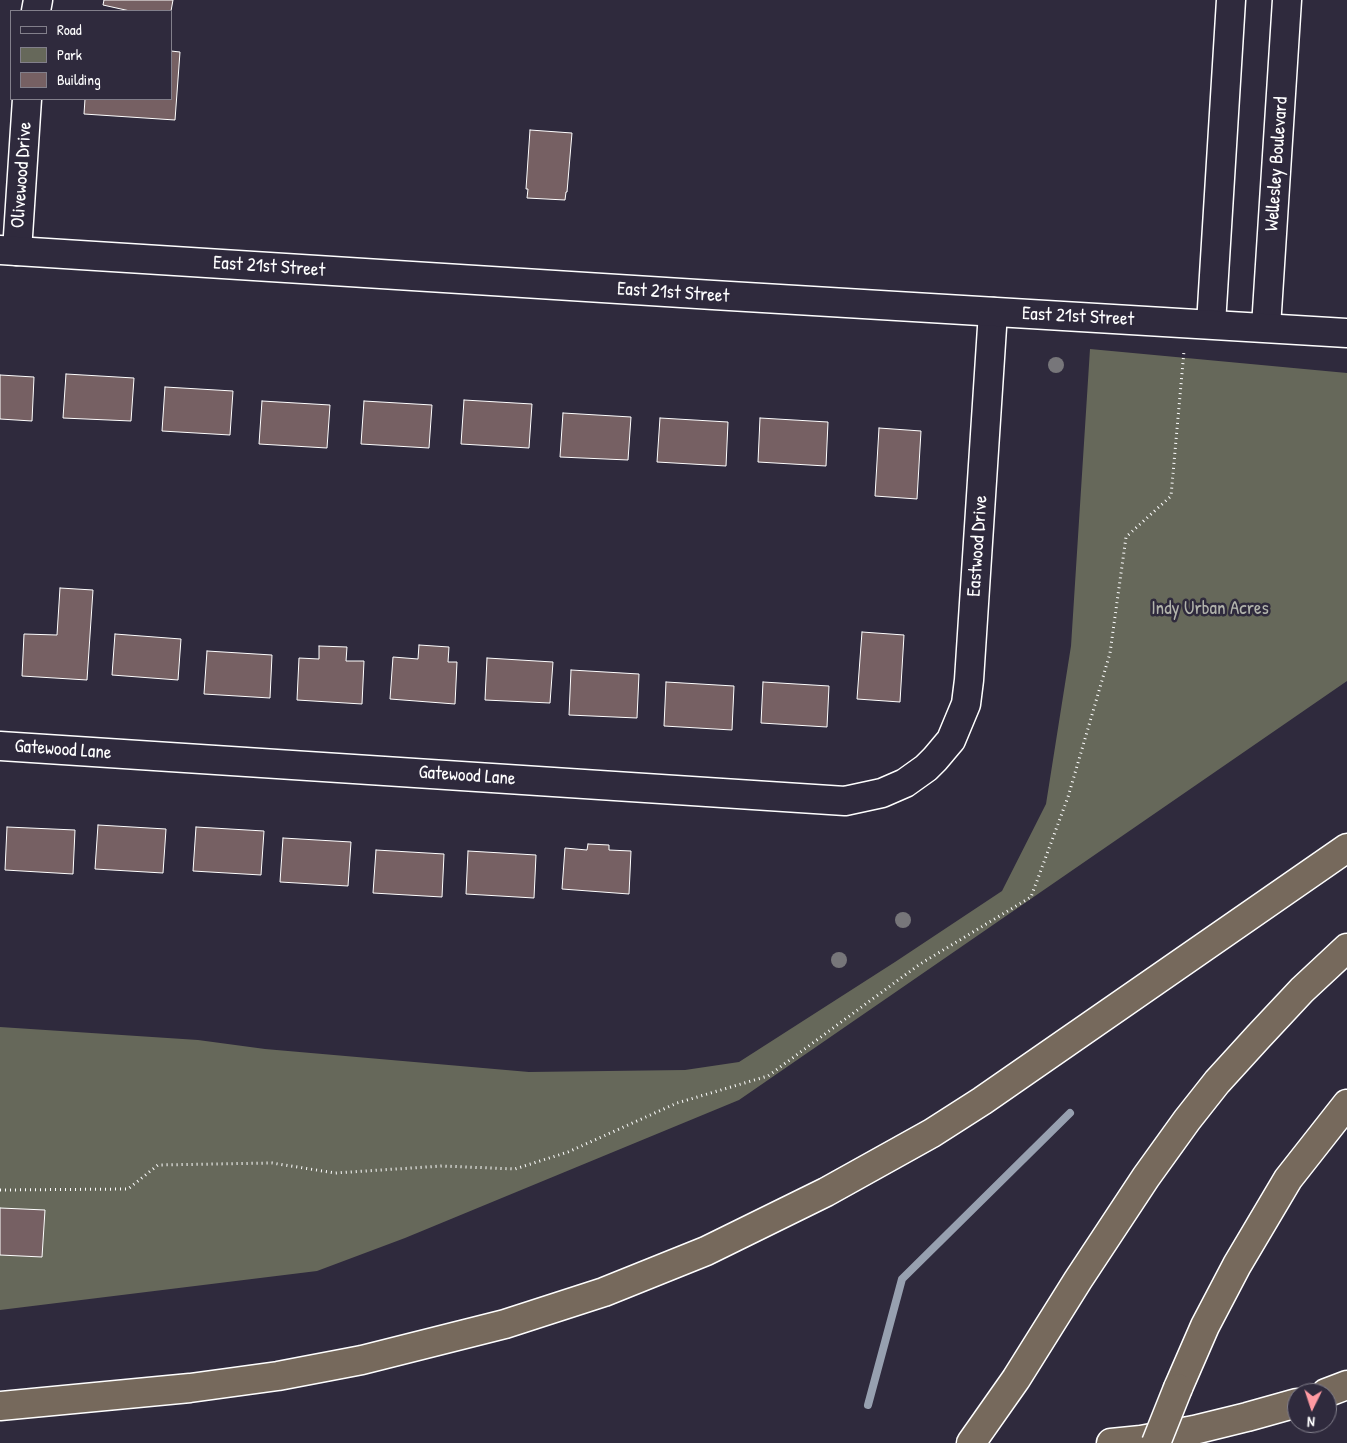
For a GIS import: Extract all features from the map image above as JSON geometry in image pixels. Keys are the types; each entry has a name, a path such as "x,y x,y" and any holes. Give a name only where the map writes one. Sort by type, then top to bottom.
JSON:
{"highway":[{"path":"0,1406 190,1388 278,1376 362,1360 506,1324 604,1292 706,1251 882,1163 932,1133 982,1101 1347,848"},
{"path":"971,1443 1016,1379 1146,1177 1188,1120 1217,1082 1258,1037 1302,990 1347,948"},
{"path":"1156,1443 1205,1326 1223,1291 1283,1187 1347,1104"},
{"path":"1111,1443 1141,1440 1194,1430 1248,1418 1287,1406"}],"street":[{"path":"1199,324 1231,0"},
{"name":"Wellesley Boulevard","path":"1266,327 1287,0"},
{"name":"Olivewood Drive","path":"9,250 27,100"},
{"name":"East 21st Street","path":"9,250 993,312 1347,332"},
{"name":"Eastwood Drive","path":"926,768 951,740 962,716 968,692 993,312"},
{"name":"Gatewood Lane","path":"0,746 845,801 882,793 905,783 926,768"}],"path":[{"path":"0,1190 128,1189 158,1165 272,1163 335,1173 442,1166 515,1169 568,1152 677,1103 768,1076 920,964 1031,897 1068,797 1110,653 1126,537 1171,496 1199,324"}],"green space":[{"name":"Indy Urban Acres","path":"1090,349 1347,373 1347,681 739,1100 405,1238 317,1271 0,1310 0,1027 198,1040 265,1049 529,1072 685,1070 739,1062 1002,891 1046,804 1071,646"}],"building":[{"path":"104,0 173,0 171,10 126,10 103,5"},
{"path":"172,51 180,52 175,120 84,114 85,100 172,100"},
{"path":"530,130 572,133 565,200 527,198"},
{"path":"66,374 134,378 131,421 63,418"},
{"path":"0,375 34,377 32,421 0,419"},
{"path":"165,387 233,391 230,435 162,431"},
{"path":"464,400 532,404 529,448 461,444"},
{"path":"262,401 330,405 327,448 259,444"},
{"path":"364,401 432,405 429,448 361,444"},
{"path":"563,413 631,417 628,460 560,457"},
{"path":"660,418 728,422 726,466 657,462"},
{"path":"760,418 828,422 826,466 758,462"},
{"path":"879,428 921,431 917,499 875,496"},
{"path":"60,588 93,590 87,680 22,676 24,634 57,635"},
{"path":"862,632 904,635 900,702 857,699"},
{"path":"115,634 181,639 178,680 112,675"},
{"path":"419,645 449,647 448,662 457,662 455,704 390,699 393,657 418,659"},
{"path":"319,646 347,647 346,661 364,661 362,704 297,700 299,658 319,659"},
{"path":"207,651 272,655 270,698 204,694"},
{"path":"487,658 553,662 550,703 485,700"},
{"path":"571,670 639,674 637,718 569,715"},
{"path":"666,682 734,686 732,730 664,726"},
{"path":"763,682 829,686 827,727 761,723"},
{"path":"98,825 166,829 163,873 95,869"},
{"path":"7,827 75,830 73,874 5,870"},
{"path":"196,827 264,831 261,875 193,871"},
{"path":"283,838 351,842 348,886 280,882"},
{"path":"588,844 609,845 609,850 631,851 629,894 562,889 565,848 587,850"},
{"path":"376,850 444,854 442,897 373,893"},
{"path":"468,851 536,855 534,898 466,894"},
{"path":"0,1208 45,1210 42,1257 0,1255"}],"waterway":[{"path":"868,1405 902,1279 1070,1113"}]}
